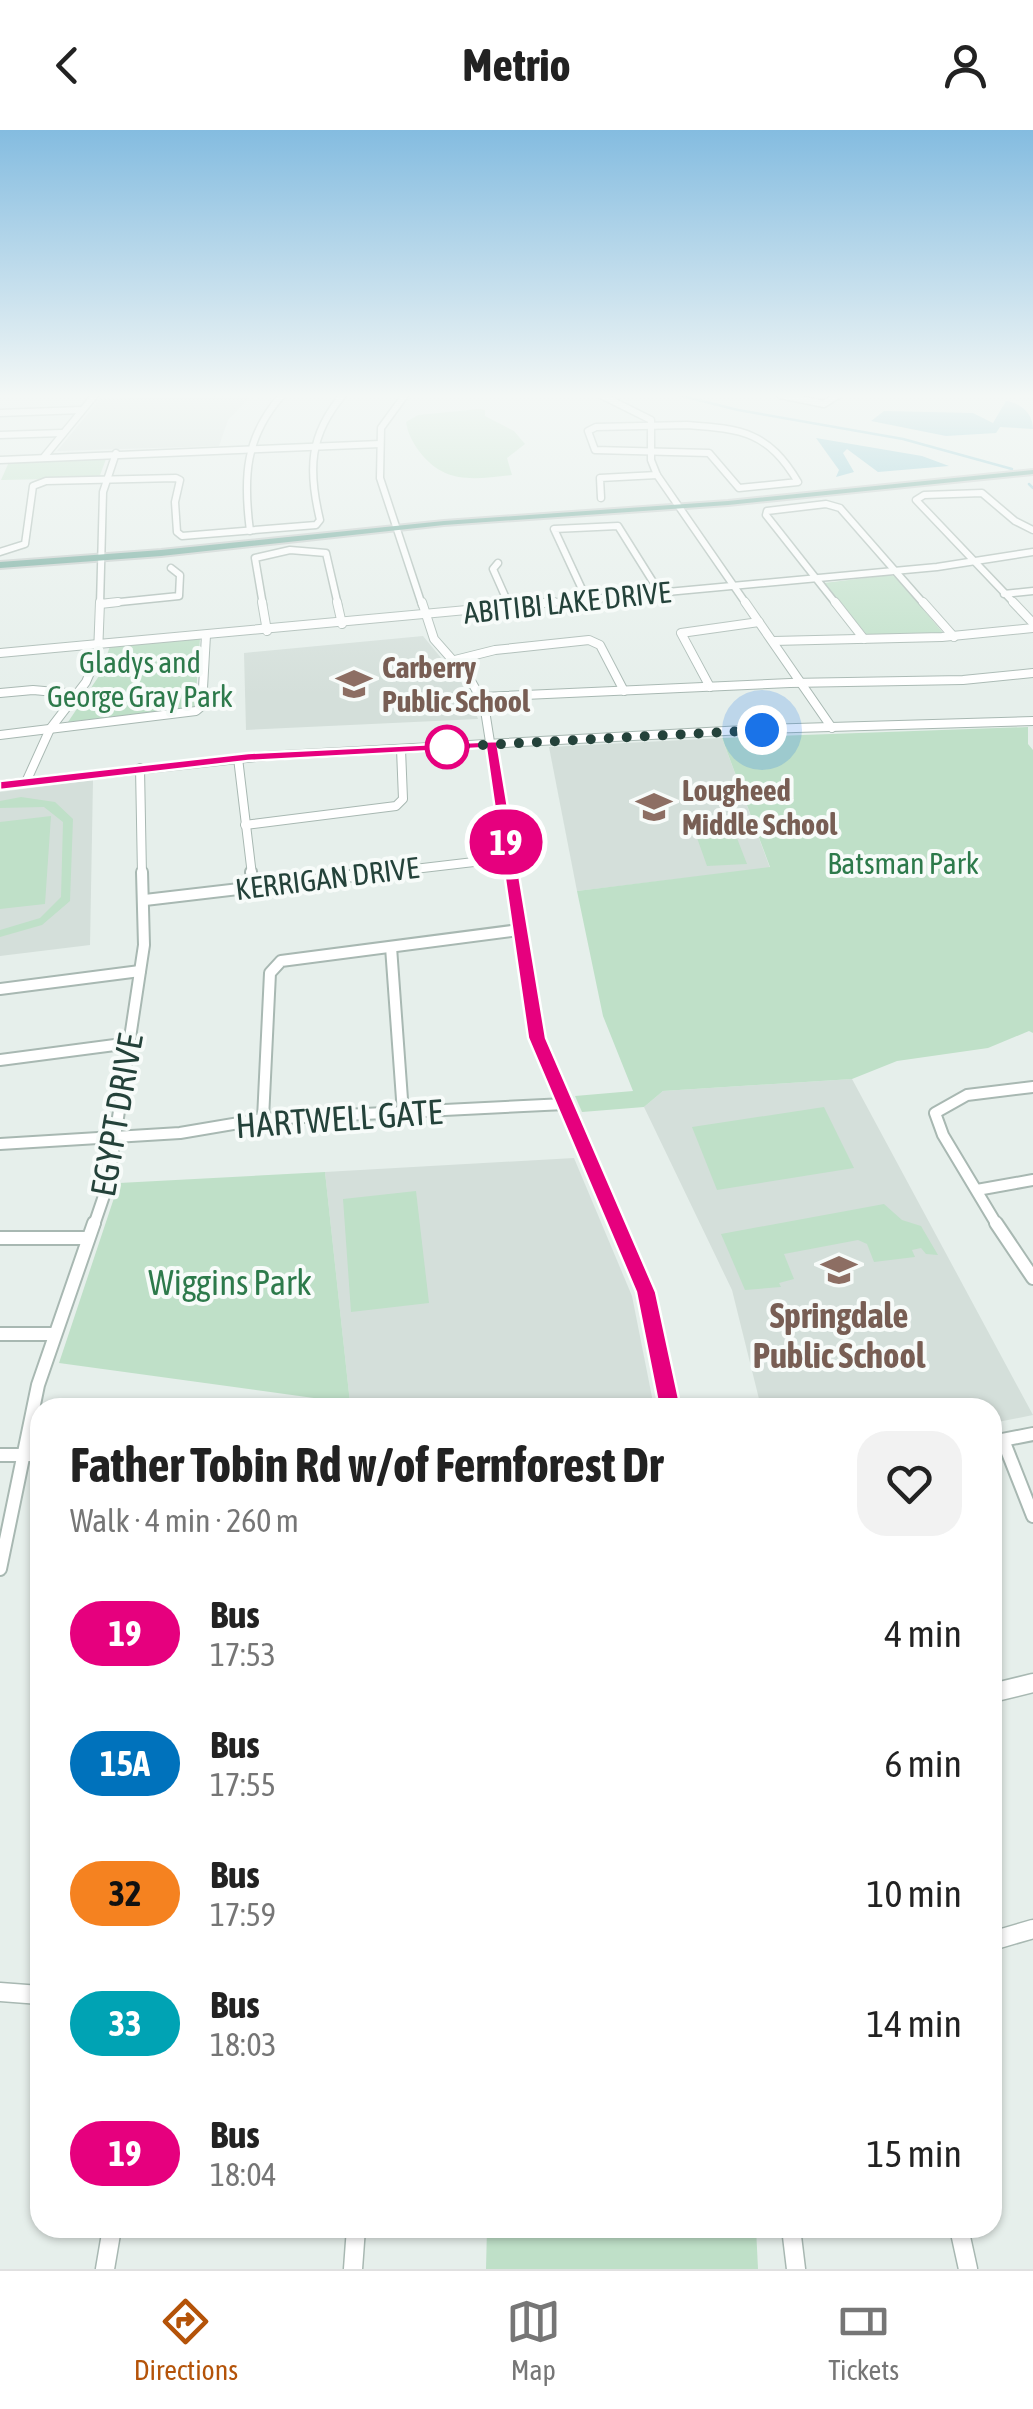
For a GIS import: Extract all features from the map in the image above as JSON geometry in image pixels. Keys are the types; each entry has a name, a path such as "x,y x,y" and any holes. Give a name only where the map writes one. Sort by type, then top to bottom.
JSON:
{"main road":[{"path":"0,564 797,495"}],"street":[{"path":"0,552 25,544 33,495"},
{"path":"26,782 50,729 92,671 100,642 106,495"},
{"path":"177,495 177,532 182,536 319,523 313,495"},
{"path":"245,495 250,531"},
{"path":"386,495 435,642 482,697 537,1038 646,1292 668,1398"},
{"path":"673,495 832,728"},
{"path":"940,495 917,498 916,503 1033,626"},
{"path":"984,495 1015,521 1033,530"},
{"path":"864,639 766,515 769,510 836,506 954,636"},
{"path":"587,600 552,530 618,526 660,593"},
{"path":"266,631 255,558 268,553 316,549 326,553 342,624"},
{"name":"ABITIBI LAKE DRIVE","path":"0,652 816,579 1033,552"},
{"path":"498,563 494,570 510,608"},
{"path":"100,604 179,596 180,575 171,568"},
{"path":"1004,594 1033,591"},
{"path":"710,687 681,633 759,622"},
{"path":"772,642 954,636 1033,626"},
{"path":"0,735 199,710 206,634"},
{"path":"451,660 495,650 588,640 600,645 624,691"},
{"path":"482,697 963,680 1033,673"},
{"path":"0,693 33,690 77,694"},
{"path":"0,786 238,758 1033,721"},
{"path":"245,824 396,806 403,798 402,749"},
{"path":"238,758 252,887"},
{"name":"EGYPT DRIVE","path":"38,1398 54,1334 108,1184 140,971 145,900 140,768"},
{"name":"KERRIGAN DRIVE","path":"145,900 508,858"},
{"path":"263,1119 270,973 274,966 281,961 519,930"},
{"path":"390,948 402,1113"},
{"path":"0,989 140,971"},
{"path":"0,1060 130,1043"},
{"path":"1033,1086 956,1099 942,1104 935,1114 976,1190 1033,1278"},
{"name":"HARTWELL GATE","path":"0,1144 180,1134 263,1119 564,1104"},
{"path":"976,1190 1033,1180"},
{"path":"0,1238 88,1238"},
{"path":"0,1334 54,1334"},
{"name":"EGYPT DRIVE","path":"0,1568 30,1428"},
{"path":"1002,1440 1033,1434"},
{"path":"1002,1450 1033,1516"},
{"path":"0,1455 30,1455"},
{"path":"1002,1690 1033,1683"},
{"path":"1002,1938 1033,1929"},
{"path":"0,1992 30,1994"},
{"path":"105,2269 110,2238"},
{"path":"353,2269 355,2238"},
{"path":"792,2238 796,2269"},
{"path":"961,2238 968,2269"}],"shaded area":[{"name":"Carberry Public School","path":"423,636 466,688 478,719 246,730 244,653"},
{"name":"Lougheed Middle School","path":"722,738 770,868 577,891 549,747"},
{"path":"93,780 90,945 0,956 0,792"},
{"name":"Springdale Public School","path":"852,1079 1033,1415 1002,1421 1002,1398 759,1398 732,1290 644,1107 663,1091"},
{"path":"574,1158 632,1296 652,1398 349,1398 325,1172"}],"green space":[{"path":"896,577 944,634 868,636 824,583"},
{"name":"Gladys and George Gray Park","path":"200,639 195,707 68,722 101,673 110,646"},
{"name":"Batsman Park","path":"1028,727 1028,744 1033,750 1033,1033 1029,1031 988,1048 897,1061 852,1079 663,1091 644,1107 582,1112 575,1096 633,1091 603,1016 577,891 770,867 722,738"},
{"path":"21,797 55,802 73,819 70,901 42,925 0,937 0,930 40,918 61,897 63,822 44,807 0,808 0,801"},
{"path":"51,816 45,904 0,909 0,822"},
{"path":"735,833 747,864 707,866 696,835"},
{"path":"824,1107 854,1168 717,1190 692,1127"},
{"name":"Wiggins Park","path":"325,1172 349,1398 314,1398 59,1363 119,1183"},
{"path":"416,1191 429,1303 351,1312 343,1199"},
{"path":"884,1204 902,1220 921,1226 938,1255 926,1254 921,1248 912,1250 915,1257 874,1262 867,1244 858,1240 784,1254 794,1279 779,1283 781,1287 745,1290 721,1234"},
{"path":"487,2238 756,2238 758,2269 486,2269"}],"bus line":[{"name":"19","path":"0,785 248,757 492,744 537,1038 646,1292 668,1398"}],"place":[{"name":"Carberry Public School","path":"354,684"},
{"name":"Lougheed Middle School","path":"654,807"},
{"name":"Springdale Public School","path":"839,1270"}],"route":[{"path":"447,747 762,730"}]}
